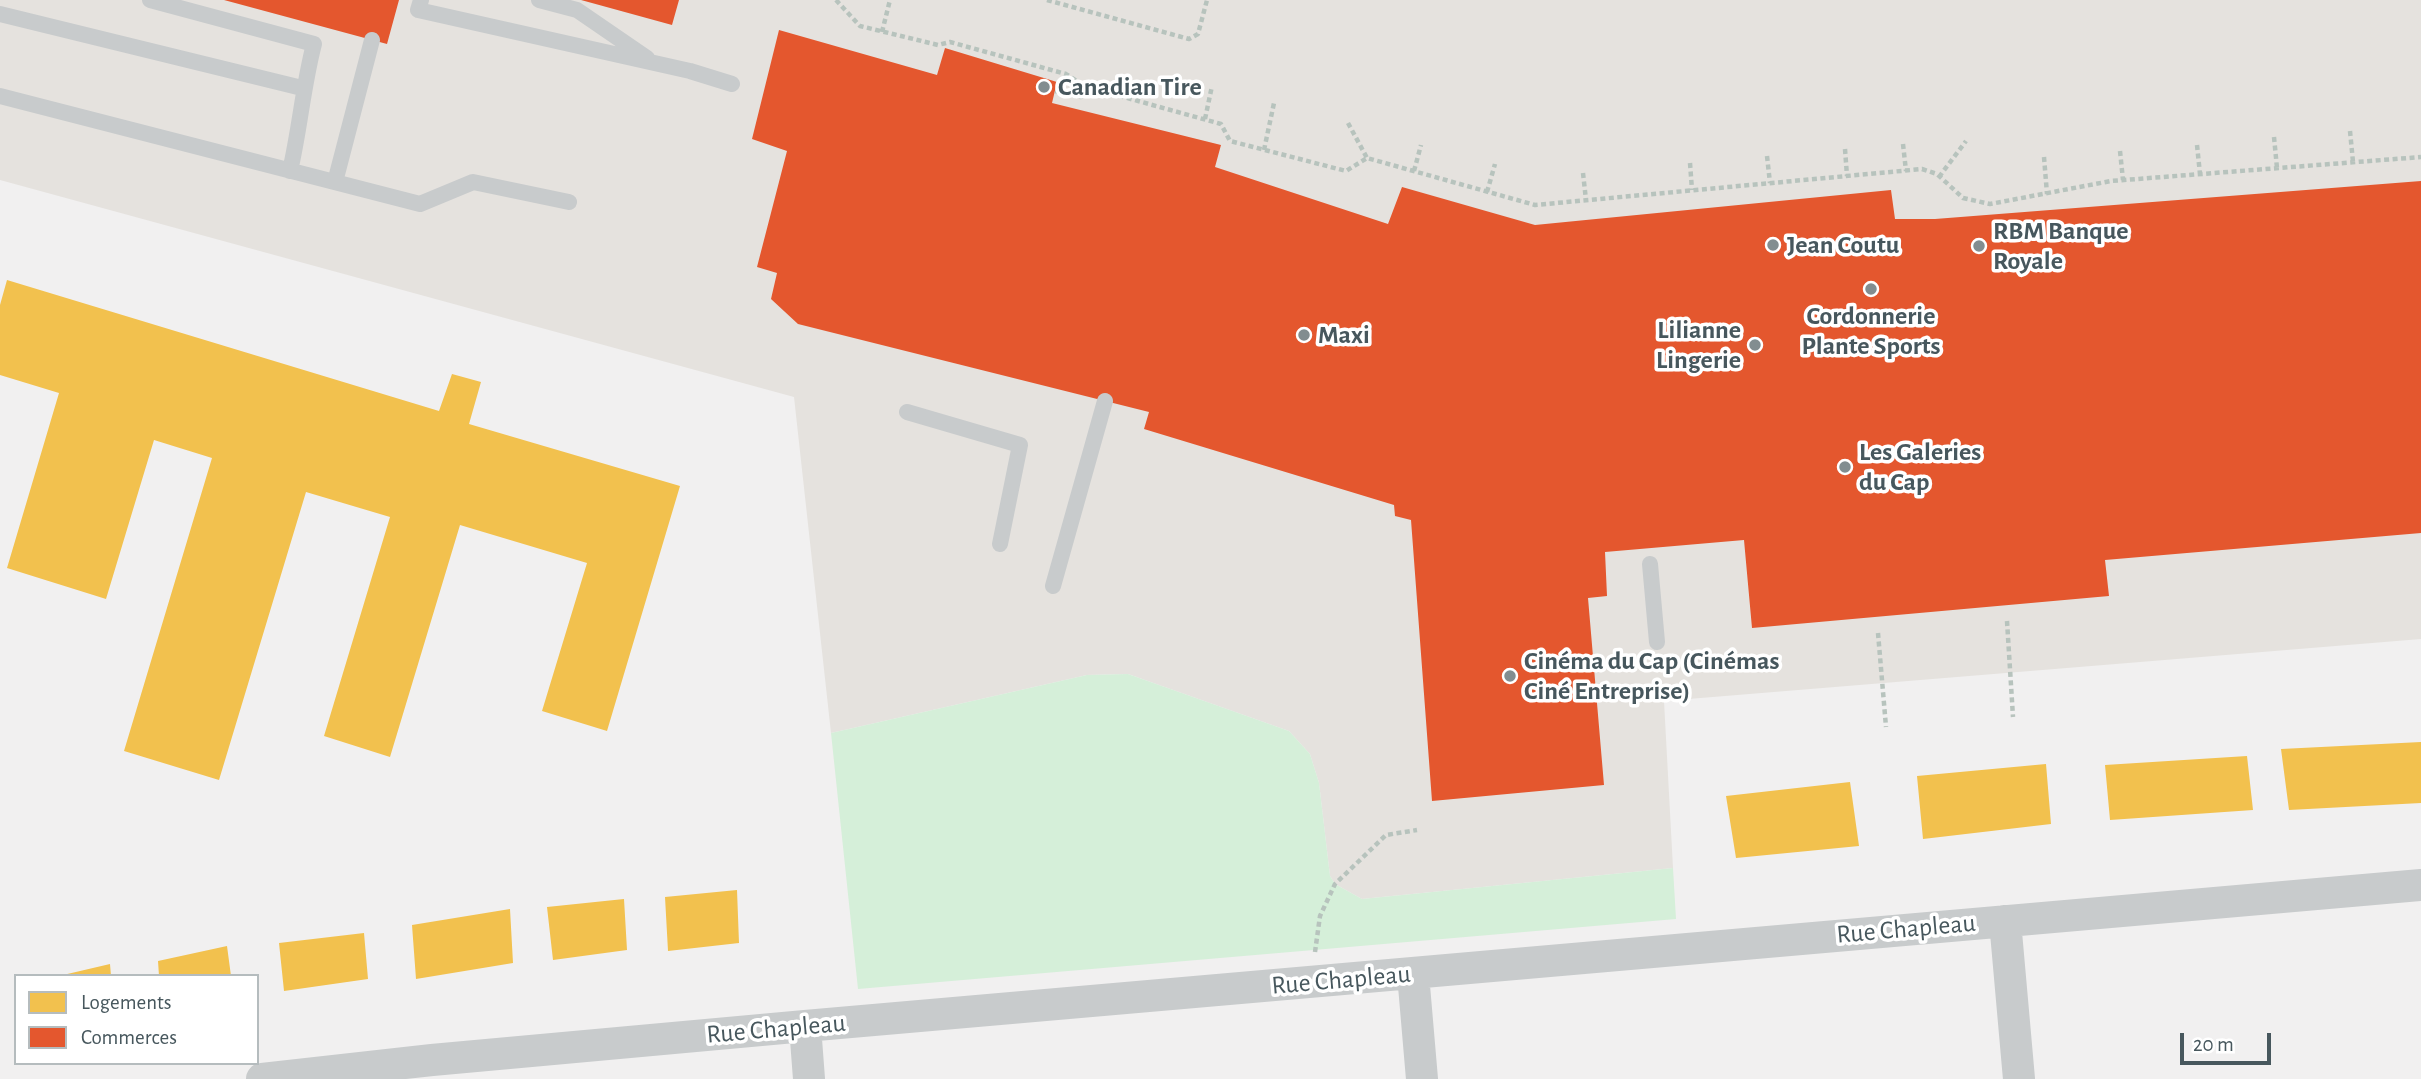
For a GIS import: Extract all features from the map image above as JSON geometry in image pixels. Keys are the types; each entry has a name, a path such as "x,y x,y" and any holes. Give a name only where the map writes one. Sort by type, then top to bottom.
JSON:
{"street":[{"name":"Rue Chapleau","path":"262,1079 432,1060 2421,885"},
{"path":"2005,921 2019,1079"},
{"path":"1413,974 1423,1079"},
{"path":"805,1027 809,1079"}],"lane":[{"path":"150,0 314,44 302,88 302,119 290,170"},
{"path":"421,0 418,10 653,62 732,84"},
{"path":"539,0 577,10 653,62"},
{"path":"0,14 302,88"},
{"path":"335,182 372,40"},
{"path":"0,96 420,204 473,182 569,202"},
{"path":"1054,586 1105,401"},
{"path":"907,412 1020,445 1000,544"},
{"path":"1650,564 1657,642"}],"path":[{"path":"836,0 860,26 938,45 950,42 1066,74 1084,86 1221,124 1230,141 1346,171 1367,158"},
{"path":"882,32 890,0"},
{"path":"1047,0 1189,39 1198,34 1207,0"},
{"path":"1055,91 1081,97 1084,86"},
{"path":"1205,119 1212,86"},
{"path":"1264,150 1274,103"},
{"path":"1348,123 1367,158 1535,205 1906,170 1929,170 1963,198 1979,203 2123,180 2421,157"},
{"path":"2350,131 2353,162"},
{"path":"2274,137 2277,168"},
{"path":"1939,177 1966,141"},
{"path":"1903,144 1906,170"},
{"path":"1414,171 1421,145"},
{"path":"2197,145 2200,174"},
{"path":"1845,149 1847,176"},
{"path":"2120,151 2123,180"},
{"path":"1767,156 1770,183"},
{"path":"2044,157 2047,194"},
{"path":"1690,163 1692,190"},
{"path":"1487,192 1495,164"},
{"path":"1583,173 1586,201"},
{"path":"2007,621 2013,717"},
{"path":"1878,633 1886,727"},
{"path":"1315,954 1320,916 1335,884 1386,835 1417,830"}],"shaded area":[{"path":"0,0 2421,0 2421,639 1664,701 1673,868 1362,899 1335,884 1330,876 1319,783 1310,754 1289,731 1128,674 1087,675 831,733 794,397 0,180"}],"green space":[{"path":"1128,674 1289,731 1310,754 1319,783 1330,876 1335,884 1362,899 1673,868 1676,919 858,989 831,733 1087,675"}],"building: Logements":[{"path":"7,280 439,411 452,374 481,382 469,424 680,486 607,731 542,711 587,563 460,525 390,757 324,736 390,517 306,492 219,780 124,751 212,458 154,440 106,599 7,568 59,393 0,375 0,305"},
{"path":"2421,742 2421,803 2289,810 2281,749"},
{"path":"2247,756 2253,810 2110,820 2105,765"},
{"path":"2046,764 2051,824 1923,839 1917,776"},
{"path":"1850,782 1859,846 1736,858 1726,796"},
{"path":"737,890 739,943 668,951 665,897"},
{"path":"624,899 627,950 553,960 547,907"},
{"path":"510,909 513,963 416,979 412,925"},
{"path":"364,933 368,979 284,991 279,943"},
{"path":"227,946 231,974 159,974 158,961"},
{"path":"110,964 111,974 67,974"}],"building: Commerces":[{"path":"224,0 399,0 387,44"},
{"path":"581,0 679,0 672,25"},
{"name":"Les Galeries du Cap","path":"779,30 937,75 945,48 1057,82 1052,103 1221,145 1215,167 1388,224 1402,187 1535,225 1891,190 1895,219 1935,219 2421,181 2421,533 2105,560 2109,596 1752,628 1744,540 1605,552 1607,596 1588,598 1604,785 1432,801 1411,520 1395,516 1394,505 1144,429 1149,412 798,324 771,299 777,273 757,267 787,151 752,139"}],"place":[{"name":"Canadian Tire","path":"1044,87"},
{"name":"Jean Coutu","path":"1773,245"},
{"name":"RBM Banque Royale","path":"1979,246"},
{"name":"Cordonnerie Plante Sports","path":"1871,289"},
{"name":"Maxi","path":"1304,335"},
{"name":"Lilianne Lingerie","path":"1755,345"},
{"name":"Les Galeries du Cap","path":"1845,467"},
{"name":"Cinéma du Cap (Cinémas Ciné Entreprise)","path":"1510,676"}]}
